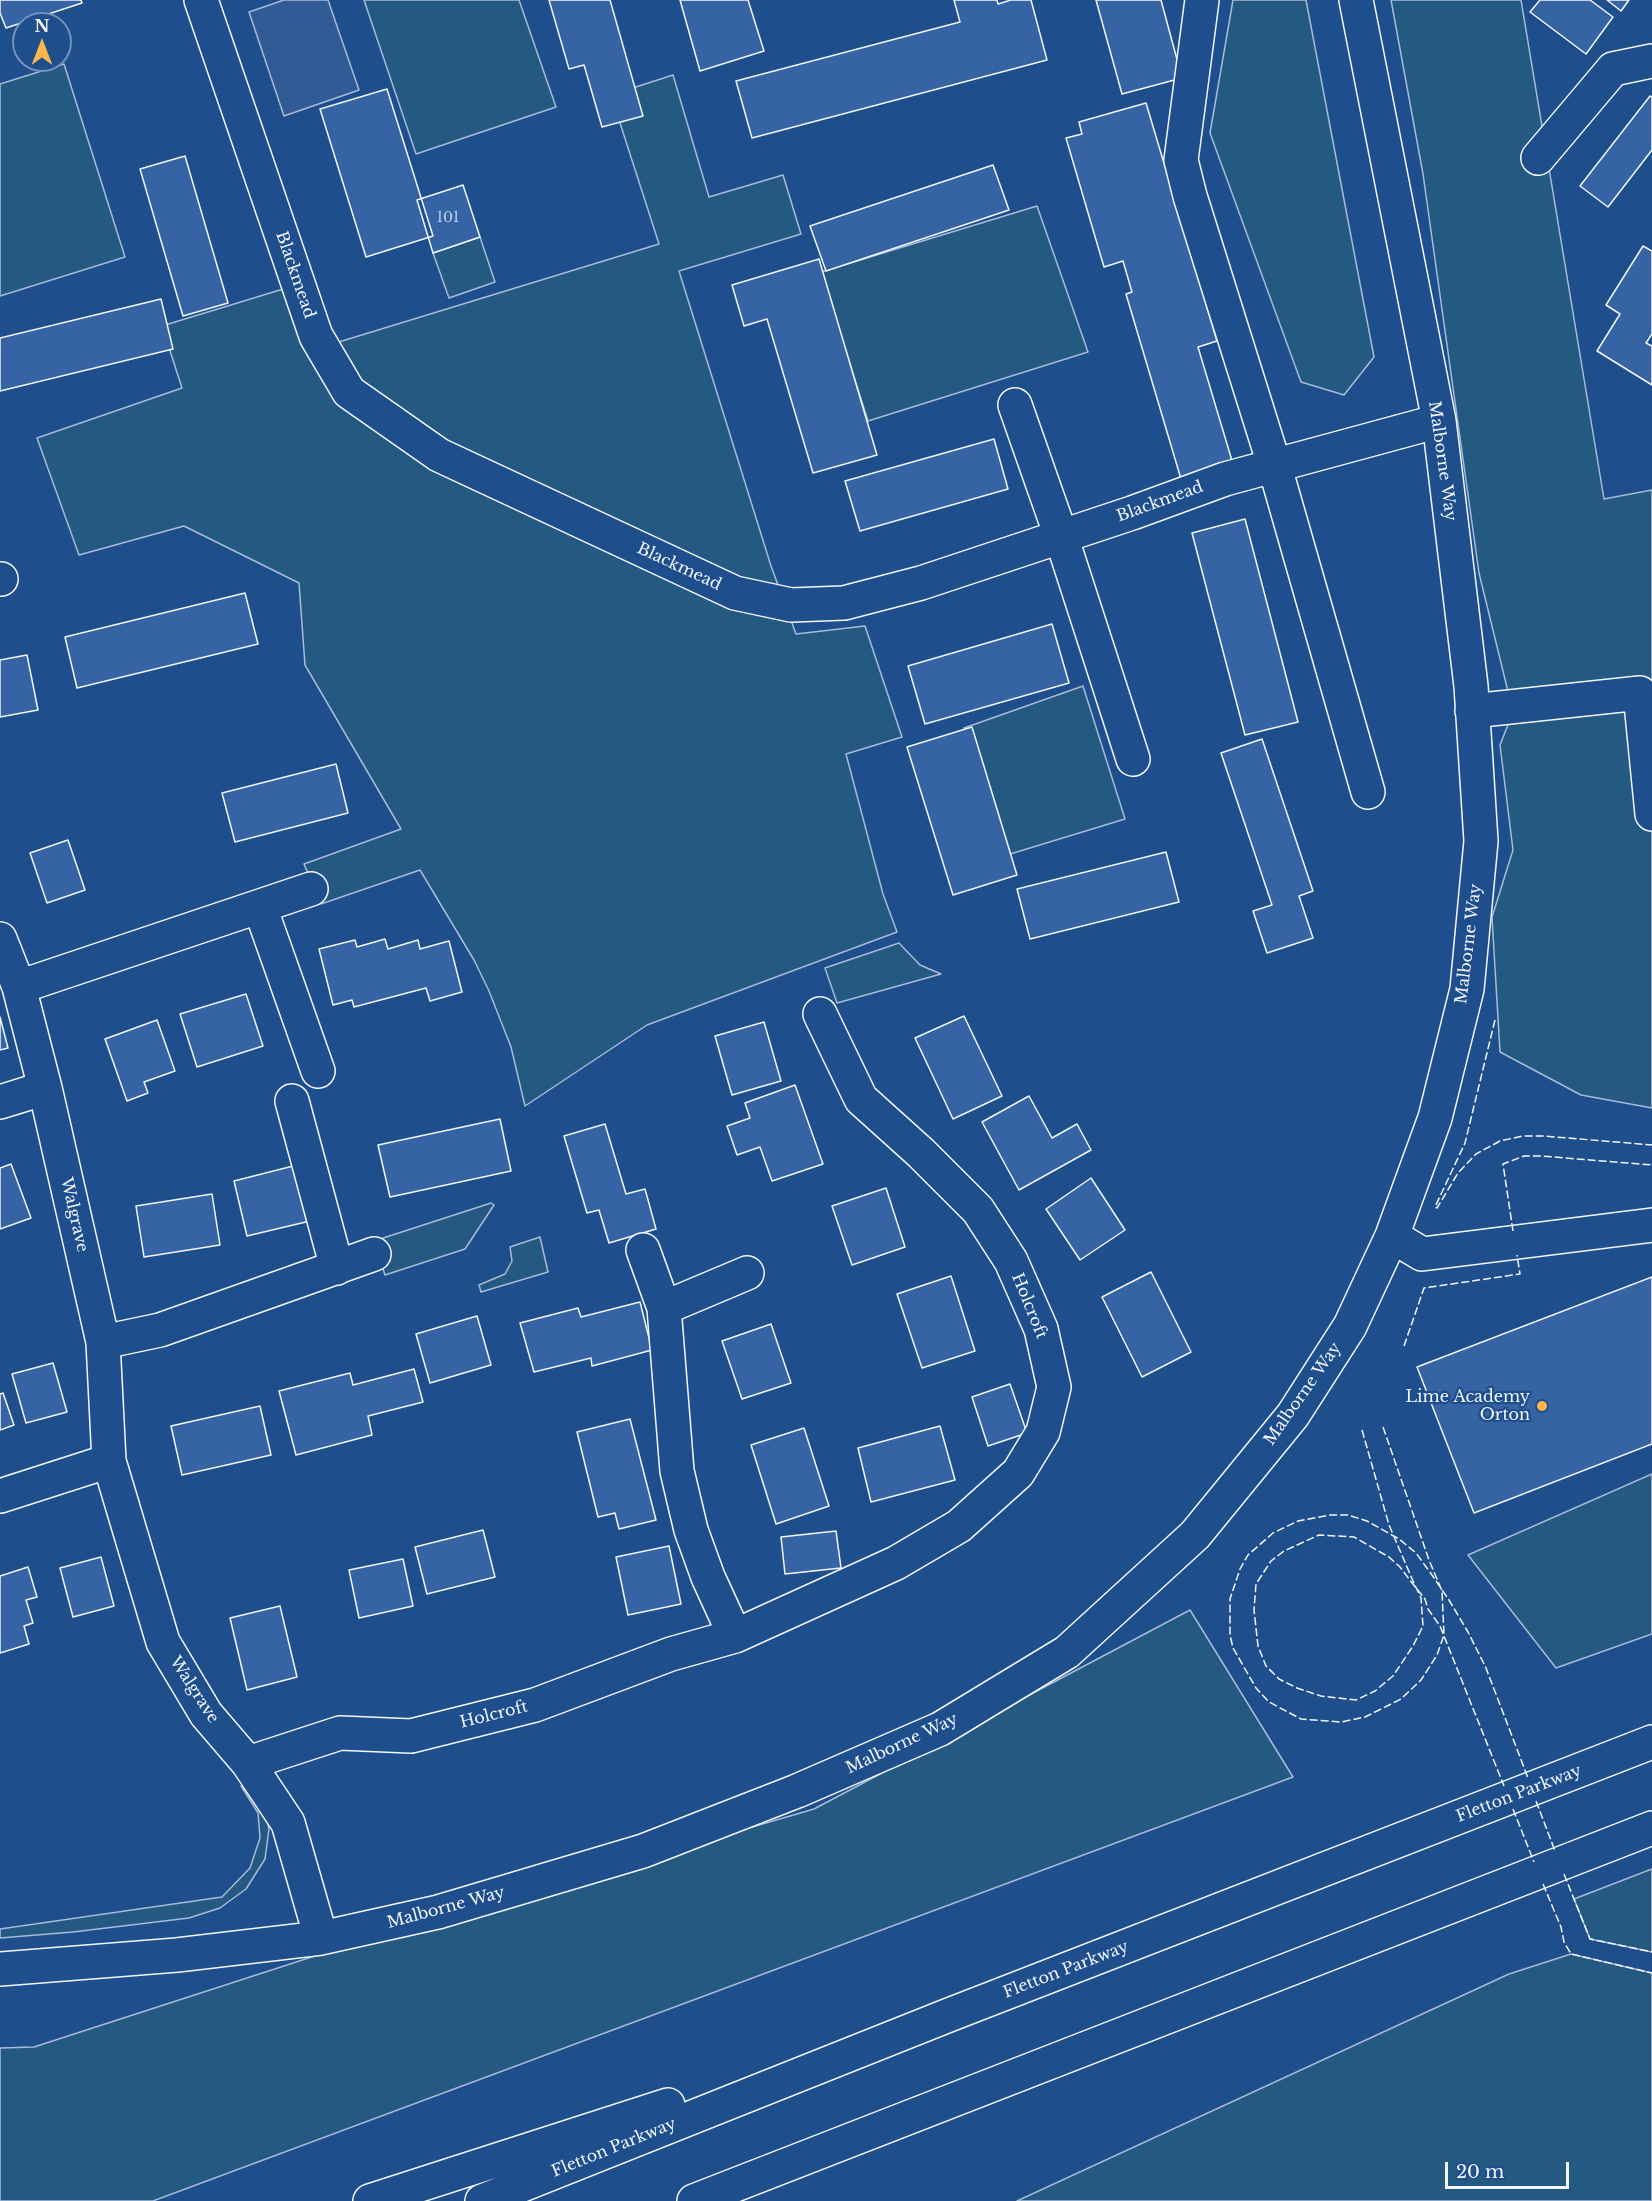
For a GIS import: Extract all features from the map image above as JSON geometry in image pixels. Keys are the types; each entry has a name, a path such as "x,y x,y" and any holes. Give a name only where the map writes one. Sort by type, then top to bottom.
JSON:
{"main road":[{"name":"Blackmead","path":"201,0 316,336 349,392 439,455 735,592 791,605 844,603 921,583 1274,464 1439,421"},
{"path":"1202,0 1182,160 1190,196 1274,464 1368,792"},
{"name":"Malborne Way","path":"0,1969 177,1955 321,1938 438,1912 642,1851 797,1791 940,1729 1067,1652 1195,1535 1293,1414 1350,1326 1392,1236 1435,1118 1467,989 1481,841 1472,711 1439,421 1356,0"},
{"path":"1538,158 1613,69 1652,61"},
{"path":"1015,405 1061,536 1133,759"},
{"path":"1472,711 1640,693 1652,814"},
{"path":"19,987 311,889"},
{"path":"260,907 318,1071"},
{"name":"Walgrave","path":"0,939 19,987 45,1088 103,1342 109,1461 163,1642 206,1714 248,1763 288,1823 321,1938"},
{"name":"Holcroft","path":"248,1763 340,1733 411,1736 535,1705 671,1654 735,1636 896,1563 959,1526 1018,1473 1043,1432 1054,1387 1041,1329 1011,1261 978,1210 921,1153 861,1099 820,1014"},
{"path":"0,1102 45,1088"},
{"path":"292,1101 337,1268"},
{"path":"1392,1236 1422,1254 1652,1225"},
{"path":"642,1250 664,1308 677,1471 691,1530 735,1636"},
{"path":"103,1342 160,1330 375,1254"},
{"path":"664,1308 747,1273"},
{"path":"0,1496 109,1461"},
{"name":"Fletton Parkway","path":"482,2201 949,2015 1652,1743"},
{"path":"699,2199 1652,1828"},
{"path":"370,2201 949,2015"}],"shaded area":[{"path":"284,0 328,0 359,90 284,116 249,12"},
{"path":"364,0 519,0 556,107 416,154"},
{"path":"1233,0 1306,0 1374,357 1344,395 1301,382 1210,133"},
{"path":"1391,0 1521,0 1604,499 1652,490 1652,1108 1581,1095 1500,1052 1492,917 1513,850 1500,745 1513,712 1479,573 1423,174"},
{"path":"38,72 67,72 125,257 0,296 0,84"},
{"path":"673,75 709,197 783,175 801,234 679,271 771,566 796,634 865,626 902,737 846,754 883,894 897,932 647,1025 525,1106 511,1047 489,991 474,960 420,870 321,904 304,864 401,829 305,665 299,583 184,526 79,555 37,438 182,388 162,326 293,286 329,345 659,244 611,95"},
{"path":"1037,206 1088,352 868,421 821,272"},
{"path":"480,237 495,282 449,298 433,253"},
{"path":"1083,686 1125,819 1007,855 964,728"},
{"path":"899,943 920,965 941,974 837,1003 825,968"},
{"path":"491,1203 494,1205 465,1249 385,1275 374,1241"},
{"path":"540,1237 548,1272 481,1292 479,1285 505,1274 512,1261 510,1247"},
{"path":"1652,1474 1652,1634 1556,1668 1468,1555"},
{"path":"1190,1610 1293,1777 153,2201 0,2201 0,2048 34,2047 358,1942 814,1809"},
{"path":"241,1786 264,1807 269,1829 265,1859 246,1889 220,1908 189,1918 0,1938 0,1929 222,1897 250,1868 260,1838 258,1813"},
{"path":"1652,1869 1652,1952 1590,1939 1574,1899"},
{"path":"1571,1954 1652,1973 1652,2201 1017,2201 1509,1974"}],"building":[{"path":"0,0 81,0 82,3 55,12 12,12 12,26 6,28 0,13"},
{"path":"549,0 610,0 643,116 602,127 584,65 569,69"},
{"path":"680,0 748,0 764,51 700,71"},
{"path":"954,0 997,0 998,4 1011,0 1031,0 1047,60 752,138 736,81 960,22"},
{"path":"1096,0 1161,0 1182,78 1122,94"},
{"path":"1540,0 1590,0 1613,17 1586,54 1530,12"},
{"path":"1607,0 1629,0 1621,11"},
{"path":"387,89 433,236 366,257 320,109"},
{"path":"1650,96 1652,97 1652,150 1608,207 1580,186"},
{"path":"1146,103 1217,341 1198,347 1233,464 1181,479 1126,294 1132,292 1123,261 1104,267 1066,138 1082,134 1079,122"},
{"path":"185,156 228,303 183,316 140,169"},
{"path":"993,165 1009,210 826,271 810,226"},
{"path":"463,185 480,237 433,253 417,200"},
{"path":"1643,246 1652,251 1652,334 1646,343 1652,346 1652,385 1597,351 1620,314 1606,305"},
{"path":"819,259 877,455 813,473 767,319 744,326 732,285"},
{"path":"161,299 173,349 0,391 0,338"},
{"path":"994,439 1008,489 860,531 845,481"},
{"path":"1245,519 1298,722 1245,735 1192,533"},
{"path":"245,593 258,644 77,688 65,637"},
{"path":"1052,624 1069,683 925,724 908,666"},
{"path":"27,655 38,710 0,717 0,660"},
{"path":"972,727 1017,875 953,895 907,747"},
{"path":"1262,739 1313,891 1299,896 1313,938 1267,953 1253,911 1272,905 1221,753"},
{"path":"336,764 348,813 235,842 222,793"},
{"path":"68,840 85,890 47,903 30,853"},
{"path":"1166,852 1179,902 1030,939 1017,889"},
{"path":"385,939 388,949 418,940 420,949 449,941 462,992 430,1001 426,988 354,1007 352,1000 333,1005 319,949 355,940 357,947"},
{"path":"246,994 263,1046 197,1067 180,1014"},
{"path":"964,1016 1002,1096 953,1119 915,1038"},
{"path":"0,1017 8,1048 0,1050"},
{"path":"157,1020 175,1071 144,1082 148,1093 127,1101 105,1039"},
{"path":"764,1022 781,1081 732,1095 715,1036"},
{"path":"795,1085 823,1164 772,1181 760,1147 737,1155 727,1126 750,1118 745,1103"},
{"path":"1029,1096 1052,1138 1077,1124 1091,1150 1019,1190 982,1122"},
{"path":"500,1119 511,1171 390,1197 378,1145"},
{"path":"605,1124 626,1194 645,1189 656,1229 609,1243 599,1210 587,1213 564,1136"},
{"path":"11,1164 31,1218 0,1229 0,1168"},
{"path":"297,1165 310,1221 247,1236 234,1181"},
{"path":"1091,1178 1125,1230 1080,1260 1046,1209"},
{"path":"886,1188 905,1247 852,1265 832,1206"},
{"path":"212,1194 220,1245 144,1257 136,1206"},
{"path":"1151,1272 1191,1352 1142,1377 1102,1297"},
{"path":"951,1276 975,1351 922,1368 897,1294"},
{"name":"Lime Academy Orton","path":"1652,1277 1652,1444 1474,1513 1417,1367"},
{"path":"640,1302 652,1350 592,1366 591,1358 534,1372 520,1323 578,1308 581,1317"},
{"path":"477,1316 491,1365 430,1383 416,1334"},
{"path":"771,1324 791,1383 742,1399 722,1341"},
{"path":"53,1363 67,1412 26,1423 12,1374"},
{"path":"414,1369 423,1402 368,1416 372,1435 296,1455 279,1391 350,1373 353,1385"},
{"path":"1010,1384 1027,1433 988,1446 972,1397"},
{"path":"3,1393 14,1425 0,1430 0,1394"},
{"path":"260,1406 271,1455 182,1475 171,1426"},
{"path":"630,1419 656,1520 619,1529 615,1513 598,1517 577,1432"},
{"path":"940,1426 955,1480 871,1502 858,1448"},
{"path":"804,1428 829,1506 776,1524 751,1445"},
{"path":"483,1530 495,1577 427,1594 415,1547"},
{"path":"836,1531 841,1568 785,1574 781,1537"},
{"path":"669,1546 681,1604 628,1615 616,1557"},
{"path":"101,1557 114,1606 73,1617 60,1568"},
{"path":"403,1559 413,1606 359,1618 349,1570"},
{"path":"28,1567 37,1597 26,1600 33,1623 24,1626 29,1644 0,1653 0,1576"},
{"path":"280,1606 297,1677 247,1690 230,1618"}],"fence":[{"path":"1495,1020 1465,1143 1435,1207 1437,1208 1458,1173 1476,1154 1500,1141 1523,1136 1544,1136 1652,1145"},
{"path":"1513,1231 1503,1164 1524,1156 1541,1156 1652,1165"},
{"path":"1404,1346 1424,1288 1520,1274 1517,1255"},
{"path":"1383,1427 1429,1560 1442,1591 1444,1635 1437,1655 1421,1680 1401,1699 1365,1717 1341,1722 1301,1719 1269,1702 1256,1688 1233,1648 1230,1635 1230,1599 1240,1569 1248,1555 1273,1533 1298,1521 1330,1515 1348,1515 1367,1521 1399,1539 1416,1553 1432,1575 1449,1600 1486,1668 1528,1778"},
{"path":"1362,1430 1389,1525 1413,1581 1421,1598 1423,1626 1393,1676 1375,1691 1356,1700 1321,1696 1279,1679 1266,1666 1258,1646 1254,1610 1256,1584 1271,1561 1284,1551 1319,1535 1354,1537 1389,1557 1400,1567 1409,1579 1425,1599 1428,1609 1440,1626 1504,1786"},
{"path":"1536,1801 1555,1851"},
{"path":"1513,1809 1534,1862"},
{"path":"1564,1874 1590,1939 1652,1952"},
{"path":"1543,1884 1561,1927 1564,1942 1571,1954 1652,1973"}],"place":[{"name":"Lime Academy Orton","path":"1542,1406"}]}
